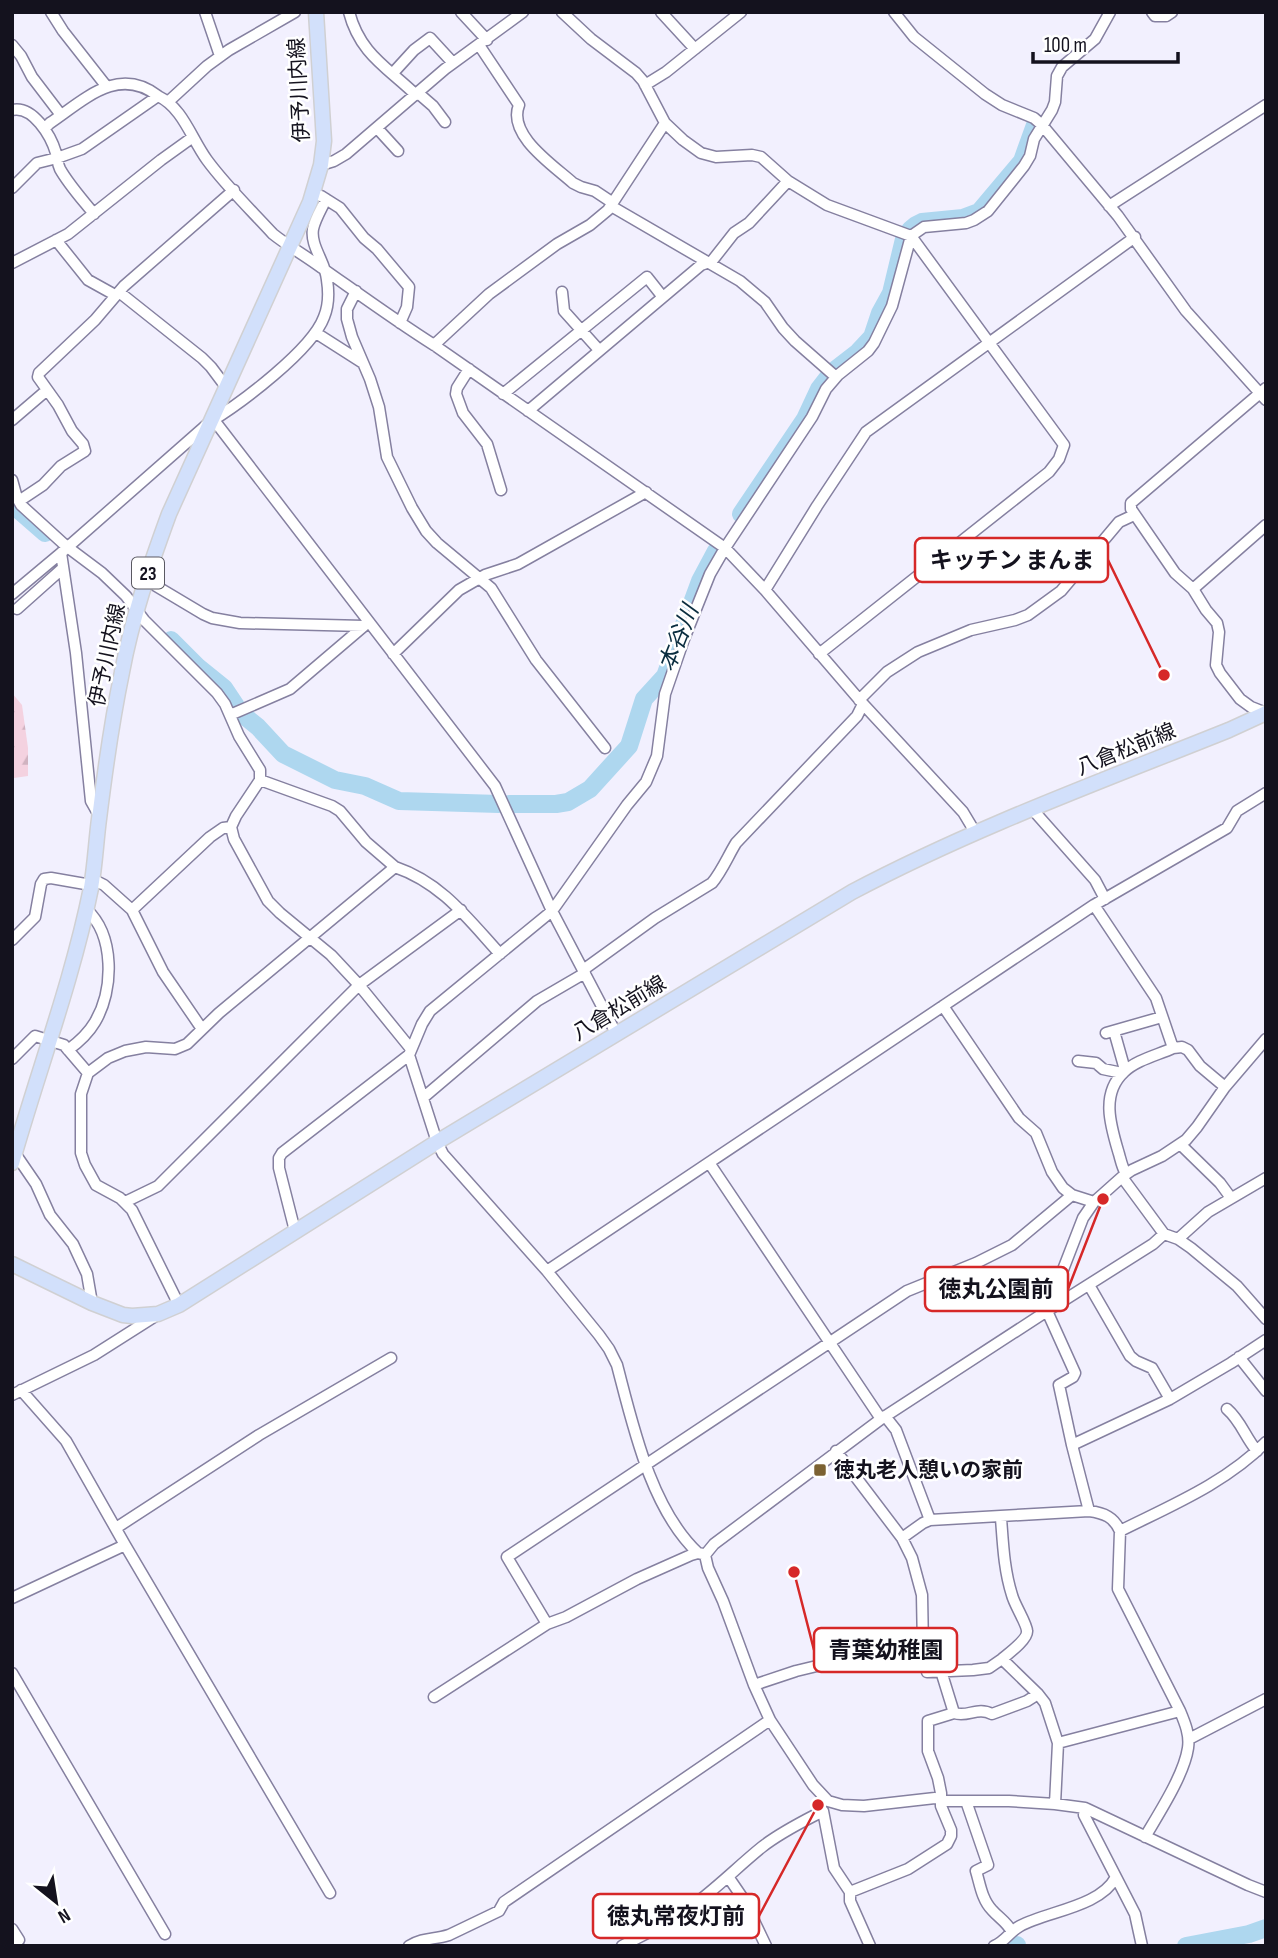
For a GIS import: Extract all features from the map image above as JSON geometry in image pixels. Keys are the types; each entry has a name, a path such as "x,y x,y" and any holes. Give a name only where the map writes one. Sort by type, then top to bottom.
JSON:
{"main road":[{"name":"伊予川内線","path":"13,1154 64,997 86,909 121,674 146,580 169,514 290,246 321,165 324,126 316,12"},
{"name":"八倉松前線","path":"12,1264 123,1315 158,1314 179,1305 436,1142 894,869 975,832 1266,713"}],"street":[{"path":"51,12 107,87"},
{"path":"205,12 220,56"},
{"path":"169,101 207,65 275,17 295,12"},
{"path":"349,12 352,26 366,49 388,71 433,106 445,122"},
{"path":"461,12 483,43 519,105 516,110 517,121 523,136 573,183 595,191 612,205 753,290 795,341 836,377"},
{"path":"321,165 346,154 453,63 523,12"},
{"path":"562,12 591,39 636,73 665,123 683,140 708,156 761,157 788,181 827,205 911,236 1064,446 1049,472 819,654"},
{"path":"661,12 695,49"},
{"path":"645,85 741,12"},
{"path":"894,12 914,37 985,94 1002,106 1034,118 1042,125 1135,237 1186,311 1264,394 1132,503 1131,509 1175,573 1193,589 1217,623 1219,632 1216,665 1220,673 1240,699 1266,713"},
{"path":"295,1231 279,1168 282,1153 410,1052 430,1012 552,911 646,782 657,756 665,694 710,574 813,416 826,389 836,377 868,351 882,329 892,306 911,236 925,227 965,223 988,211 1030,156 1034,139 1055,102 1057,76 1062,67 1095,40 1110,12"},
{"path":"1152,12 1160,17 1172,12"},
{"path":"393,73 429,38 453,63"},
{"path":"12,45 61,116"},
{"path":"45,128 107,87 128,83 149,89 169,101 207,160 273,234 725,548 765,590 861,702 963,812 975,832"},
{"path":"12,188 37,163 82,149 158,96"},
{"path":"1109,206 1266,105"},
{"path":"12,110 20,108 29,112 45,128 57,153 58,165 94,214"},
{"path":"434,345 489,294 557,244 602,217 665,123"},
{"path":"377,128 398,152"},
{"path":"12,262 68,234 194,137"},
{"path":"527,411 662,296 701,265 712,261 734,233 749,223 788,181"},
{"path":"19,501 43,485 61,466 85,451 38,373 95,320 117,294 234,190"},
{"path":"313,191 340,208 409,287 407,307 400,323"},
{"path":"12,594 210,422 228,411 299,353 316,333 328,305 326,271 315,244 313,228 326,199"},
{"path":"765,590 866,432 1135,237"},
{"path":"56,240 88,280 117,294 202,358 226,387"},
{"path":"503,394 647,277 662,296"},
{"path":"356,291 347,309 347,319 379,407 387,457 412,508 437,543 491,588 536,660 605,748"},
{"path":"562,292 564,311 599,350"},
{"path":"316,333 363,363"},
{"path":"469,369 456,394 463,413 487,444 501,489"},
{"path":"12,420 47,390"},
{"path":"210,422 217,424 366,624 393,654 495,786 552,911 617,1035"},
{"path":"12,480 19,501 64,550 102,573 126,596 144,620 218,693 260,771 260,780 231,827 233,839 268,901 331,955 359,985 410,1052 436,1142 443,1154 547,1271 609,1349 617,1365 651,1481 685,1538 702,1554 770,1720 825,1806 834,1867 850,1892 850,1902 870,1946"},
{"path":"393,654 460,590 478,579 517,564 646,492"},
{"path":"424,1097 537,1001 584,971 655,918 712,883 736,843 857,716 861,711 861,702 887,673 918,652 971,630 1028,615 1061,591 1119,522 1134,515"},
{"path":"1193,589 1266,526"},
{"path":"64,550 63,568 76,653 91,801 100,817"},
{"path":"17,608 63,568"},
{"path":"146,580 212,618 240,623 366,624"},
{"path":"230,715 290,689 366,624"},
{"path":"260,780 340,811 366,842 395,867 426,880 461,910 500,954"},
{"path":"547,1271 1094,905 1227,828 1237,811 1266,793"},
{"path":"1033,810 1095,880 1105,899"},
{"path":"132,910 211,837 223,828 231,827"},
{"path":"179,1305 132,1210 125,1202 96,1185 90,1178 81,1153 80,1094 88,1073 108,1058 125,1051 146,1047 181,1048 219,1013 395,867"},
{"path":"12,940 35,917 44,879 104,885 132,910 163,972 202,1029"},
{"path":"1094,905 1156,998 1173,1048"},
{"path":"68,1049 90,1030 103,1006 105,995 107,945 95,917 86,909"},
{"path":"125,1202 158,1186 359,985 461,910"},
{"path":"943,1006 1020,1118 1036,1133 1052,1172 1063,1188 1072,1195 1094,1202"},
{"path":"1124,1072 1110,1032 1162,1017"},
{"path":"12,1059 35,1037 59,1043 68,1049 88,1073"},
{"path":"1089,1511 1059,1385 1075,1373 1047,1311 1083,1218 1094,1202 1124,1176 1180,1144 1198,1127 1225,1087 1264,1044"},
{"path":"1225,1087 1182,1047 1173,1048 1124,1072 1114,1088 1109,1109 1114,1142 1124,1176 1164,1234 1178,1239 1237,1286 1266,1319"},
{"path":"1078,1061 1096,1063 1103,1069 1124,1072"},
{"path":"1180,1144 1220,1183 1231,1198"},
{"path":"13,1154 36,1184 50,1215 77,1251 87,1274 92,1303"},
{"path":"710,1164 828,1342 895,1430 930,1520"},
{"path":"1178,1239 1208,1212 1266,1178"},
{"path":"547,1624 507,1557 907,1291 1012,1245 1072,1195"},
{"path":"434,1697 547,1624 566,1617 636,1579 702,1554 883,1417 1153,1244 1164,1234"},
{"path":"1089,1285 1130,1356 1152,1368 1170,1399"},
{"path":"158,1314 94,1355 17,1393 66,1441 330,1893"},
{"path":"1072,1445 1170,1399 1266,1340"},
{"path":"1239,1357 1266,1391"},
{"path":"116,1528 259,1435 391,1358"},
{"path":"1227,1409 1241,1423 1250,1443 1257,1451"},
{"path":"1120,1531 1199,1491 1266,1442"},
{"path":"836,1451 902,1538 915,1566 922,1595 923,1648 927,1672 989,1668 1027,1636 1028,1630 1008,1584 1001,1518"},
{"path":"902,1538 930,1520 1089,1511 1112,1519 1120,1531 1118,1589 1180,1711 1189,1738 1178,1776 1145,1837"},
{"path":"12,1598 125,1545"},
{"path":"754,1685 796,1671 879,1651 923,1648"},
{"path":"1002,1659 1045,1703 1058,1743 1055,1804"},
{"path":"941,1671 954,1713"},
{"path":"12,1673 165,1934"},
{"path":"850,1892 908,1869 947,1844 951,1836 940,1806 938,1777 928,1751 928,1721 954,1713 959,1715 984,1709 992,1714 1038,1694"},
{"path":"1189,1738 1266,1699"},
{"path":"1058,1743 1180,1711"},
{"path":"409,1946 420,1940 432,1942 499,1911 504,1902 770,1720"},
{"path":"622,1946 685,1911 729,1878 771,1841 825,1806 864,1807 935,1798 1085,1808 1266,1892"},
{"path":"966,1801 988,1865 976,1871 984,1898 1012,1932"},
{"path":"1085,1808 1084,1815 1135,1914 1142,1946"},
{"path":"994,1946 1005,1941 1019,1926 1097,1896 1112,1885 1116,1877"},
{"path":"729,1878 744,1900 766,1946"},
{"path":"12,1929 19,1940 12,1944"}],"green space":[{"path":"12,693 22,705 28,748 28,776 14,778 12,776"}],"waterway":[{"name":"本谷川","path":"910,230 922,222 963,218 979,212 1022,161 1035,125"},
{"name":"本谷川","path":"836,369 872,337 880,313 891,293 904,239"},
{"name":"本谷川","path":"741,514 805,419 819,389 829,376"},
{"name":"本谷川","path":"12,502 45,533"},
{"name":"本谷川","path":"509,804 568,802 590,789 629,746 644,699 665,676 700,581 716,551"},
{"name":"本谷川","path":"171,640 224,688 236,706"},
{"name":"本谷川","path":"242,714 283,754 335,780 365,786 399,801 499,804"},
{"path":"1186,1946 1249,1934 1266,1928"}],"place":[{"name":"キッチン まんま","path":"1164,675"},
{"name":"徳丸公園前","path":"1103,1199"},
{"name":"徳丸老人憩いの家前","path":"820,1470"},
{"name":"青葉幼稚園","path":"794,1572"},
{"name":"徳丸常夜灯前","path":"818,1805"}]}
